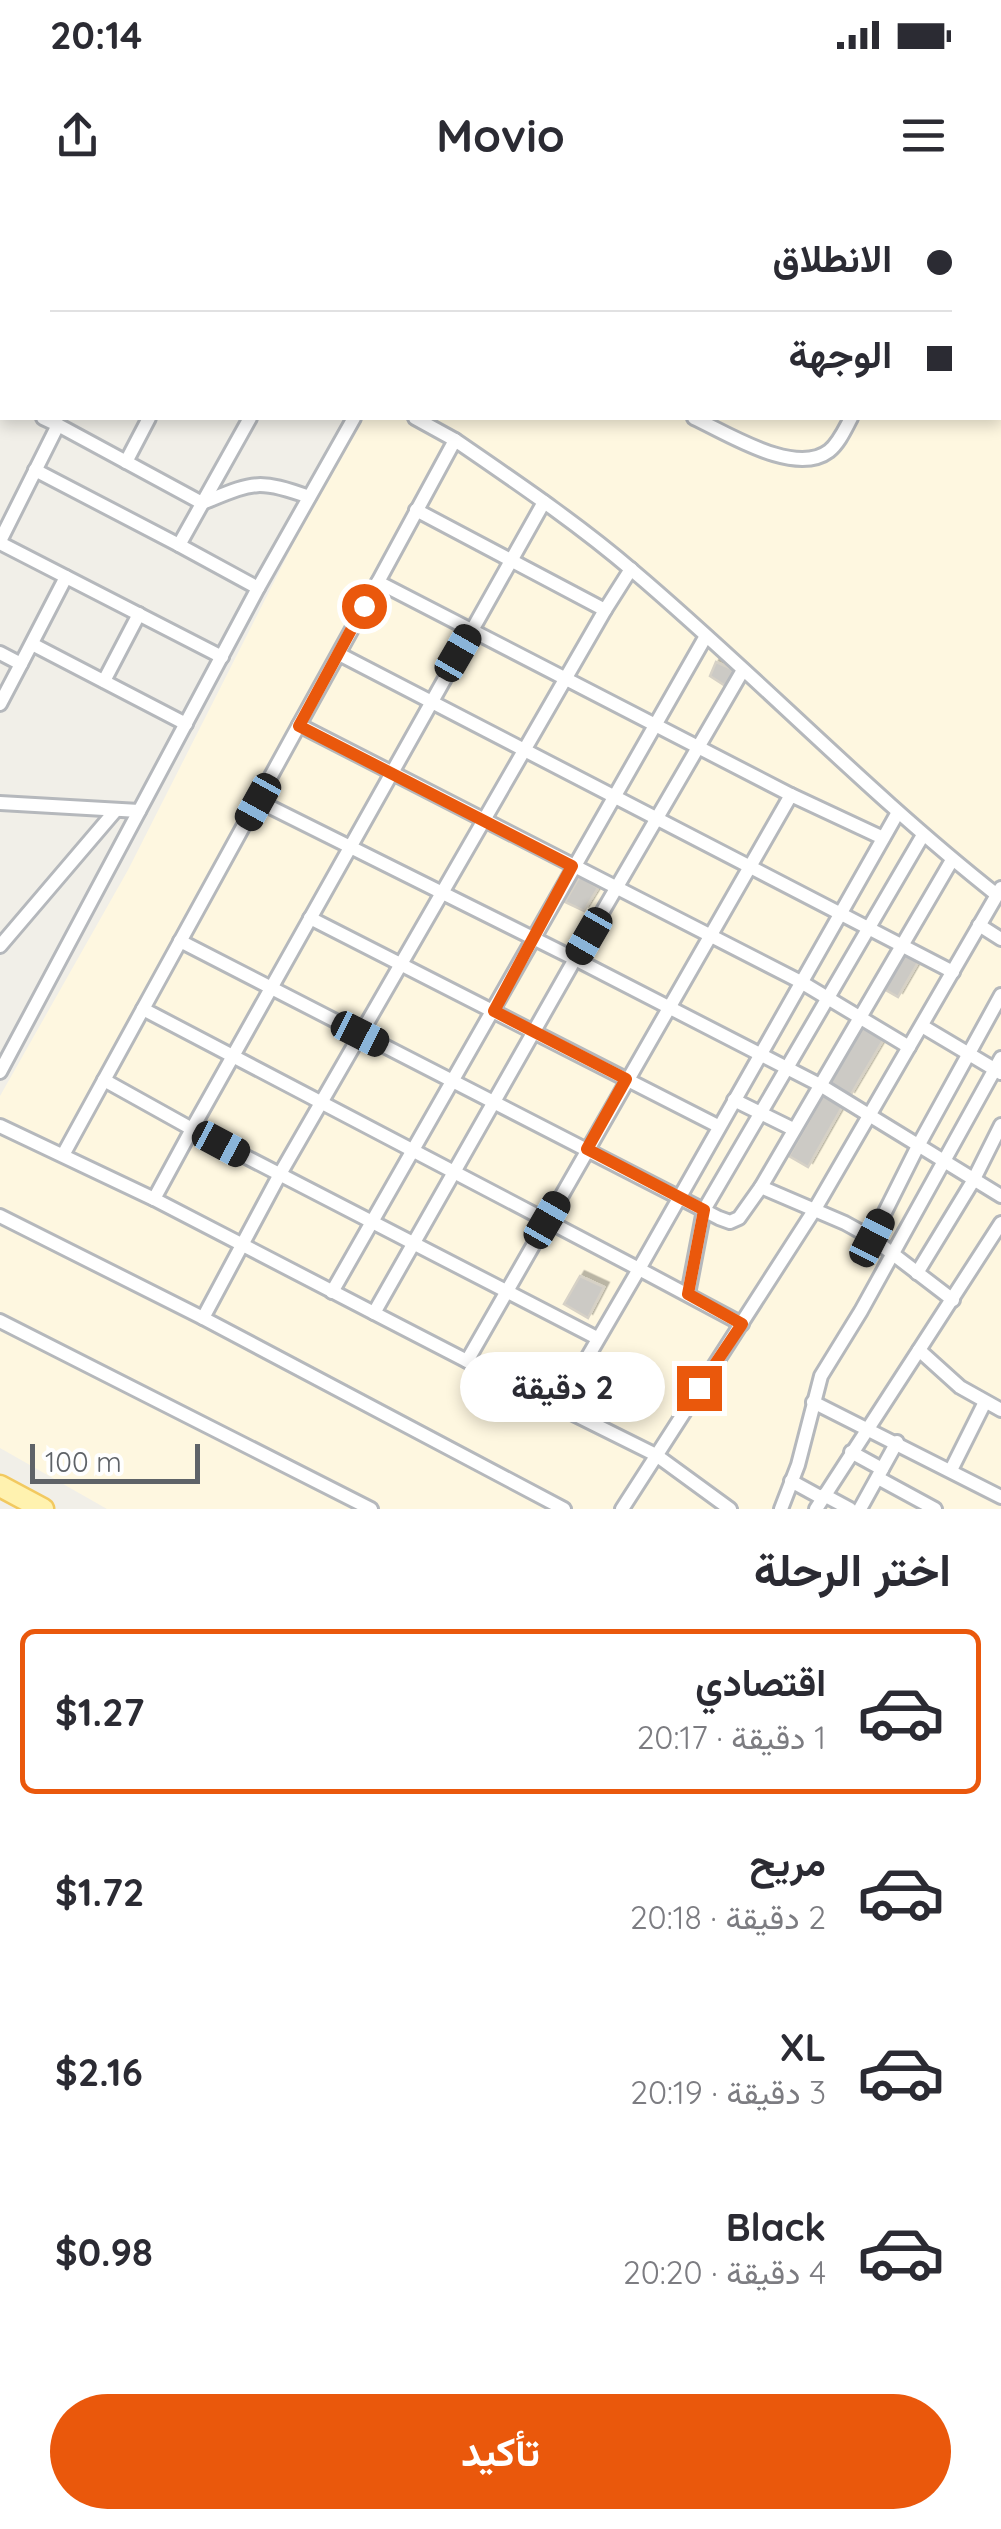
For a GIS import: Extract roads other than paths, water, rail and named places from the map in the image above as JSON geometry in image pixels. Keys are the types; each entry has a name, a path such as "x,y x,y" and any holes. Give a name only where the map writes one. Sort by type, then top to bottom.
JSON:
{"main road":[{"path":"0,1486 42,1509"}],"street":[{"path":"528,200 544,200"},
{"path":"47,420 202,503 255,483 275,484 309,497"},
{"path":"126,462 144,420"},
{"path":"180,545 249,420"},
{"path":"0,1072 258,588 353,420"},
{"path":"419,420 455,440 544,502 631,569 897,814 952,860 999,892 815,1209 622,1509"},
{"path":"698,420 771,453 801,460 830,450 850,420"},
{"path":"58,426 0,542 222,657"},
{"path":"63,1156 455,440"},
{"path":"36,470 258,588"},
{"path":"154,1199 544,502"},
{"path":"416,510 606,610"},
{"path":"203,1318 400,962 631,569"},
{"path":"0,704 66,577"},
{"path":"378,582 698,748 883,838"},
{"path":"104,681 139,614"},
{"path":"332,1292 706,636"},
{"path":"32,644 186,724"},
{"path":"0,653 21,664"},
{"path":"338,654 953,972"},
{"path":"374,1313 744,670"},
{"path":"299,726 800,982 909,1047"},
{"path":"467,1361 791,794"},
{"path":"258,802 669,1006 820,1086 1001,1196"},
{"path":"0,803 139,810"},
{"path":"0,946 116,810"},
{"path":"558,1408 897,814"},
{"path":"688,1294 704,1210 923,836"},
{"path":"180,941 730,1222 739,1218 761,1187 952,860"},
{"path":"310,918 718,1126"},
{"path":"980,926 1001,939"},
{"path":"872,1238 1001,996"},
{"path":"143,1010 742,1324"},
{"path":"782,1509 820,1376 999,1067 968,1055 922,1026"},
{"path":"104,1080 597,1338"},
{"path":"734,1100 794,1129"},
{"path":"917,1273 973,1181 1001,1125"},
{"path":"0,1126 154,1199 656,1455 730,1509"},
{"path":"761,1187 872,1238 953,1300"},
{"path":"0,1216 203,1318 564,1509"},
{"path":"821,1501 1001,1223"},
{"path":"0,1321 371,1509"},
{"path":"919,1350 960,1387 1001,1410"},
{"path":"813,1402 1001,1497"},
{"path":"951,1470 984,1402"},
{"path":"860,1509 897,1442"},
{"path":"851,1452 934,1509"},
{"path":"791,1481 821,1501 850,1509"}]}
